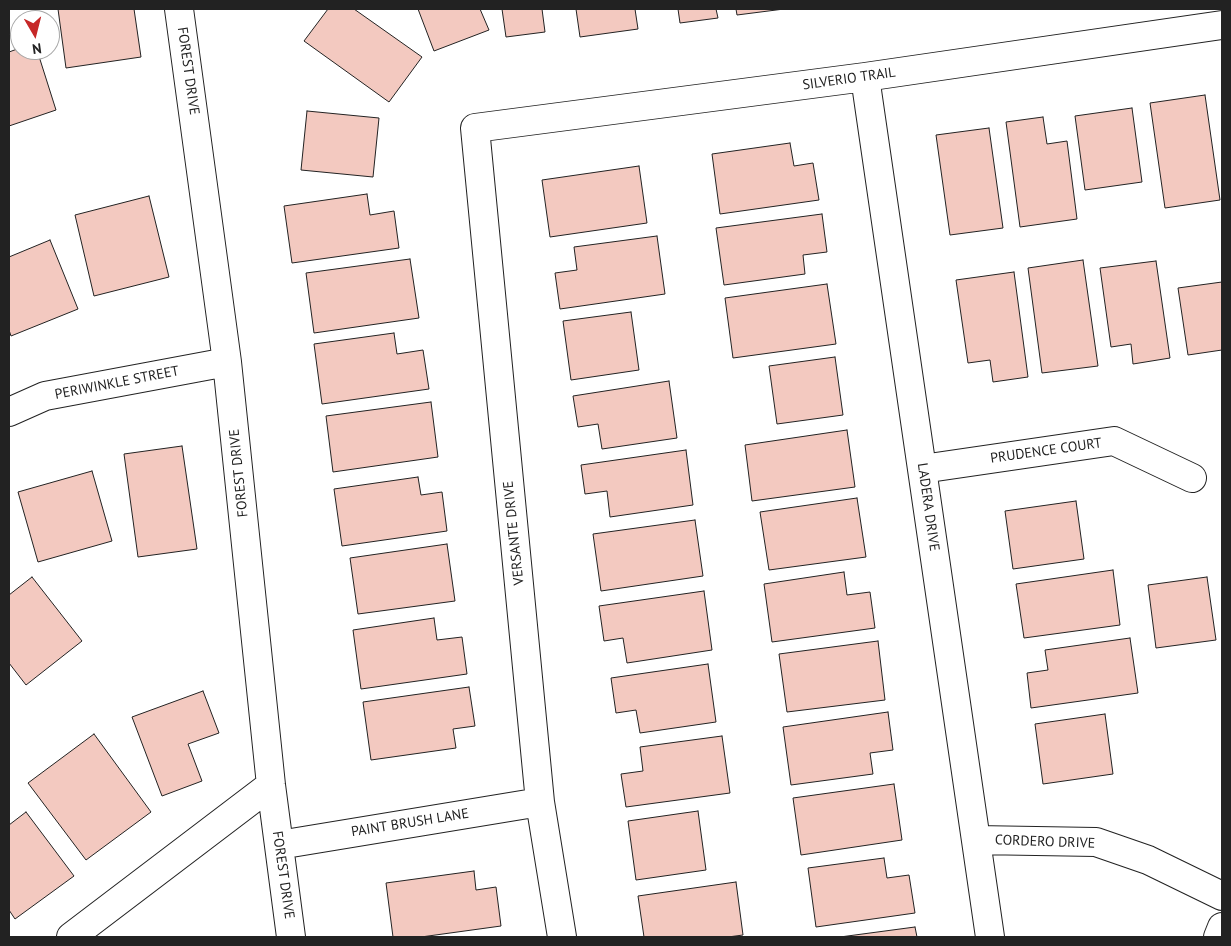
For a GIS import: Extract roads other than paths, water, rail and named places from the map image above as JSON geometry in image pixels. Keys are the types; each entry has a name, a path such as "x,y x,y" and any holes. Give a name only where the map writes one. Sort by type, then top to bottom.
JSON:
{"street":[{"name":"FOREST DRIVE","path":"179,9 227,362 271,785 291,937"},
{"name":"SILVERIO TRAIL","path":"475,128 865,77 1222,25"},
{"name":"LADERA DRIVE","path":"865,77 990,937"},
{"name":"VERSANTE DRIVE","path":"475,128 540,802 562,937"},
{"name":"PERIWINKLE STREET","path":"9,412 45,396 227,362"},
{"name":"PRUDENCE COURT","path":"922,469 1114,441 1192,478"},
{"path":"71,937 271,785"},
{"name":"PAINT BRUSH LANE","path":"279,844 540,802"},
{"name":"CORDERO DRIVE","path":"976,840 1096,842 1148,860 1222,896"},
{"path":"1218,937 1222,927"}]}
